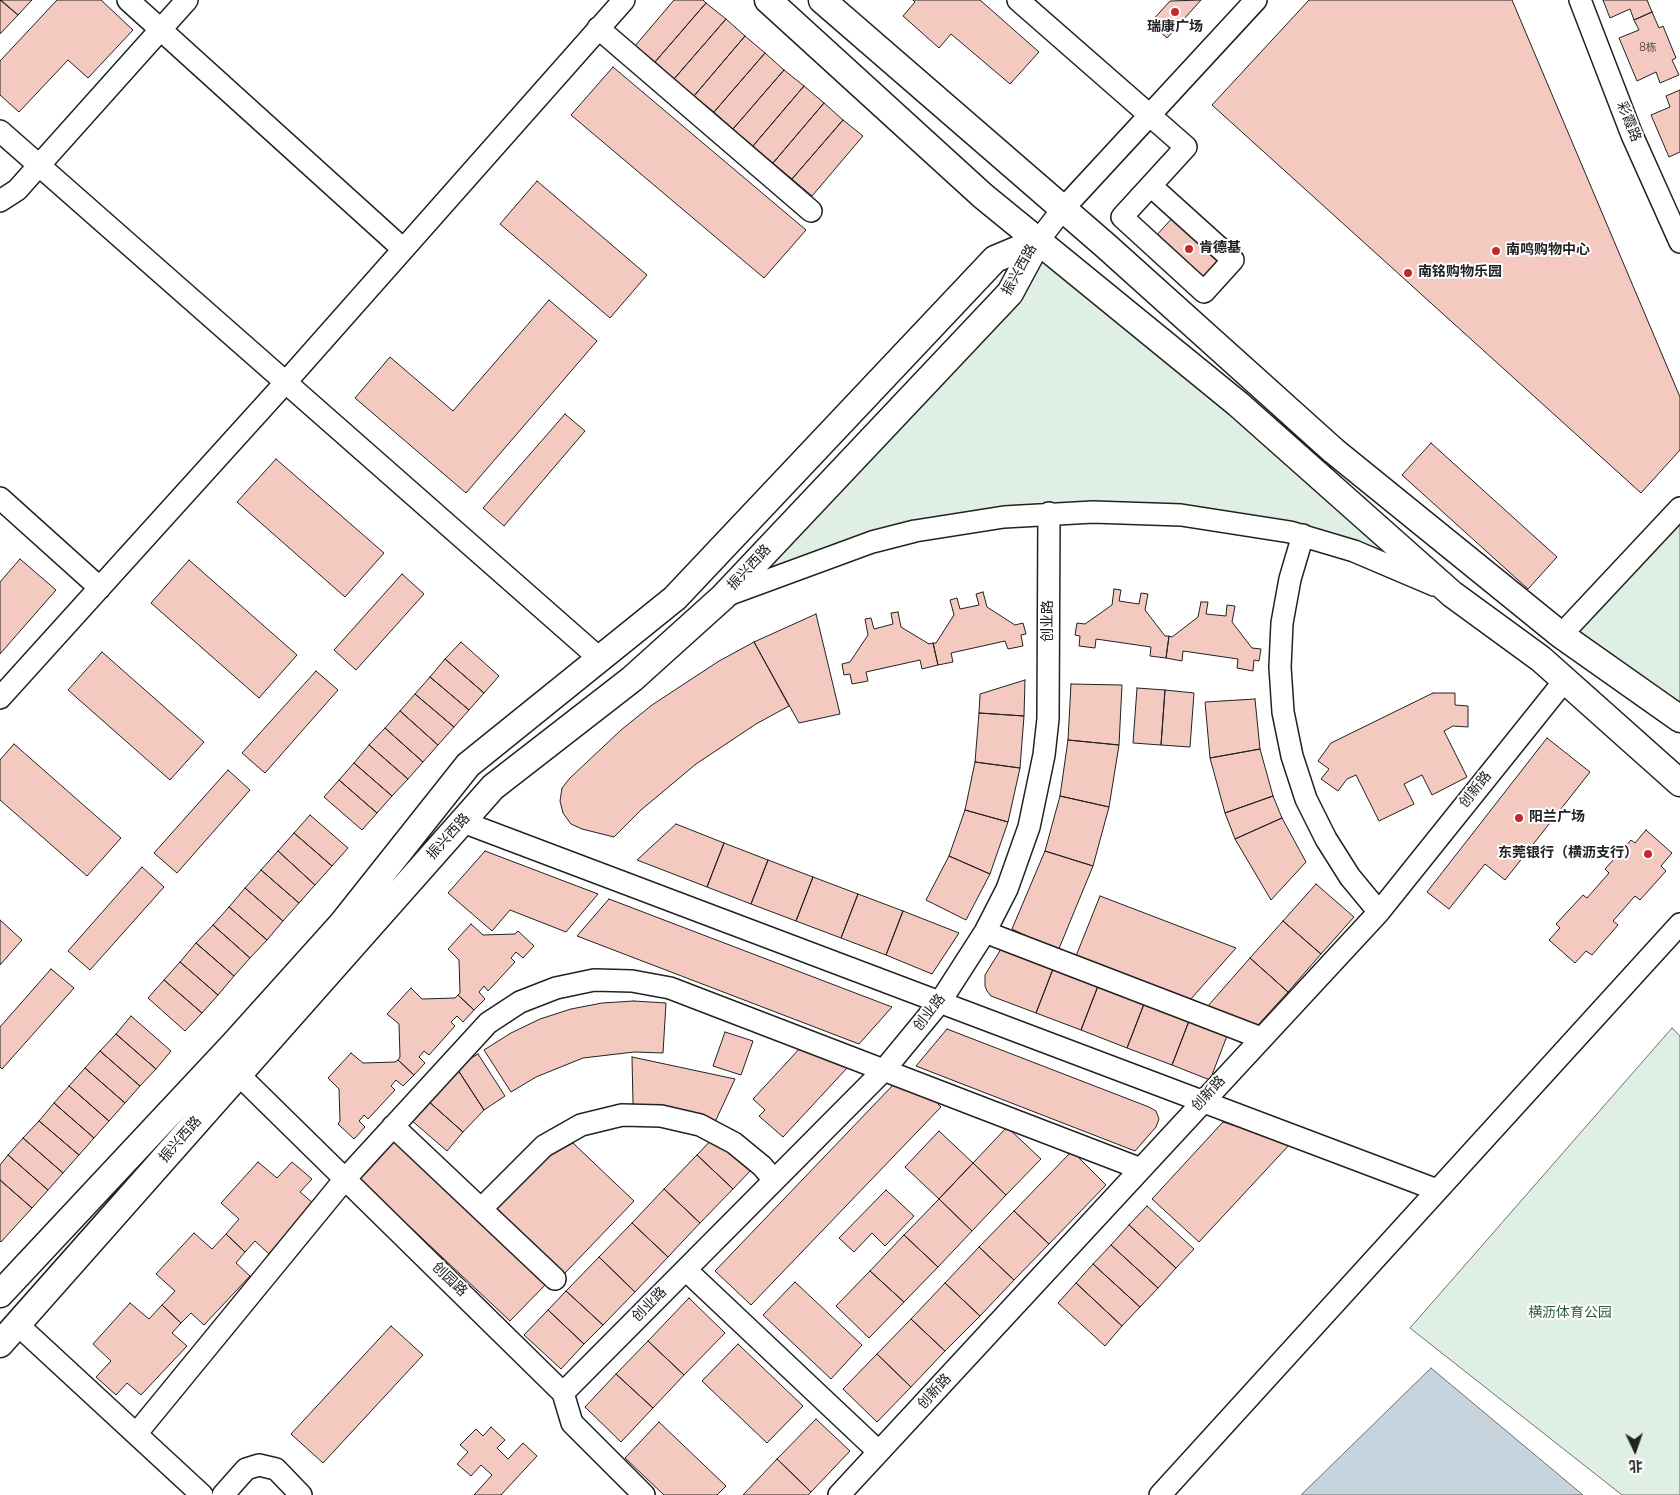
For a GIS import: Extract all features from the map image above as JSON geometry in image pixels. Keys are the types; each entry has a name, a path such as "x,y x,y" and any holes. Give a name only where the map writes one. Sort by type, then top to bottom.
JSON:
{"main road":[{"path":"768,0 984,196 1238,404 1452,594 1541,659 1680,783"},
{"path":"822,0 1062,210 1106,246 1334,450 1561,635 1680,719"},
{"name":"振兴西路","path":"0,1344 493,787 632,679 723,597 1010,293 1038,241"},
{"name":"振兴西路","path":"3,1286 234,1044 341,925 468,765 598,658 675,598 996,259 1038,241"}],"street":[{"path":"128,0 403,249"},
{"path":"0,201 17,190 188,0"},
{"path":"1018,0 1186,147 1122,217 1204,292 1233,260 1151,186"},
{"path":"1038,241 1062,210 1256,0"},
{"name":"彩霞路","path":"1580,0 1632,135 1680,242"},
{"path":"0,698 285,383 598,28 613,3"},
{"path":"598,28 811,211"},
{"path":"0,131 598,658"},
{"path":"0,498 100,588"},
{"path":"1561,635 1680,508"},
{"path":"723,597 872,542 959,523 1049,513 1128,512 1181,515 1258,526 1303,535 1388,563 1452,594"},
{"name":"创业路","path":"563,1393 884,1070 940,1002 985,932 1007,889 1026,836 1038,792 1044,755 1048,710 1049,513"},
{"path":"1303,535 1290,578 1282,623 1280,667 1285,721 1292,756 1306,799 1326,839 1350,877 1379,912"},
{"name":"创新路","path":"839,1495 1379,912 1565,680"},
{"path":"462,822 1437,1190"},
{"path":"1160,1495 1678,928"},
{"path":"985,932 1261,1038"},
{"path":"136,1434 345,1179 488,1023 520,1002 556,988 594,980 632,980 670,988 1141,1169"},
{"name":"创园路","path":"239,1075 563,1393 572,1423 644,1495"},
{"path":"481,1209 544,1146 581,1125 622,1116 661,1116 700,1125 734,1143 762,1166 774,1180"},
{"path":"393,1126 555,1279"},
{"path":"686,1270 878,1452"},
{"path":"18,1324 202,1495"},
{"path":"223,1495 246,1469 259,1465 276,1469 301,1495"}],"green space":[{"path":"1042,244 1452,594 1375,559 1159,514 959,523 723,597"},
{"path":"1680,508 1680,719 1561,635"},
{"name":"横沥体育公园","path":"1672,1028 1680,1036 1680,1495 1622,1495 1410,1328"}],"shaded area":[{"path":"1431,1368 1583,1495 1301,1495"}],"building":[{"path":"0,0 18,15 0,34"},
{"path":"1,0 32,0 18,15"},
{"path":"57,0 101,0 133,30 88,78 68,60 19,112 0,95 0,61"},
{"path":"674,0 703,0 706,3 655,62 635,46"},
{"path":"913,0 980,0 1039,52 1010,84 951,34 939,48 903,16 915,2"},
{"name":"瑞康广场","path":"1201,0 1167,38 1150,23 1170,1"},
{"name":"南鸣购物中心","path":"1309,0 1512,0 1680,397 1680,450 1641,493 1212,105"},
{"path":"1603,0 1647,0 1652,12 1634,20 1630,9 1610,18"},
{"path":"706,3 726,19 674,79 655,62"},
{"path":"1652,12 1659,28 1663,26 1676,58 1672,60 1679,75 1660,83 1656,72 1637,81 1619,38 1639,30 1634,20"},
{"path":"726,19 745,36 694,96 674,79"},
{"path":"745,36 765,53 714,112 694,96"},
{"path":"765,53 784,70 733,129 714,112"},
{"path":"613,67 806,230 764,278 571,115"},
{"path":"784,70 804,86 753,146 733,129"},
{"path":"804,86 824,103 773,163 753,146"},
{"path":"1680,90 1680,152 1669,157 1651,115 1670,107 1666,96"},
{"path":"824,103 843,120 792,179 773,163"},
{"path":"843,120 863,136 812,196 792,179"},
{"path":"537,181 647,275 610,318 500,224"},
{"name":"肯德基","path":"1175,215 1225,260 1204,284 1154,238"},
{"path":"549,300 597,341 466,493 355,398 390,357 453,411"},
{"path":"565,414 585,431 504,526 483,508"},
{"path":"1431,443 1557,557 1528,589 1402,475"},
{"path":"276,459 384,553 345,597 237,502"},
{"path":"20,559 56,590 0,654 0,582"},
{"path":"189,560 297,655 259,698 151,603"},
{"path":"402,574 424,594 356,670 334,650"},
{"path":"1114,589 1121,590 1119,601 1139,604 1141,593 1148,594 1145,610 1165,636 1169,636 1166,658 1150,656 1151,647 1096,639 1095,648 1079,646 1080,636 1075,635 1077,623 1085,624 1112,605"},
{"path":"983,592 987,607 1015,625 1023,623 1026,634 1021,635 1023,646 1008,649 1005,641 951,653 953,662 938,665 933,643 936,643 954,615 950,600 957,598 960,609 979,605 976,594"},
{"path":"1201,602 1208,602 1206,614 1226,616 1227,605 1235,606 1232,622 1252,648 1261,649 1259,661 1254,660 1253,671 1237,668 1238,659 1183,651 1182,661 1166,658 1169,636 1172,637 1198,617"},
{"path":"898,612 901,627 929,644 933,643 938,665 922,669 920,660 866,672 868,681 852,684 850,674 844,675 842,664 850,662 868,635 865,619 871,618 874,629 893,624 891,613"},
{"path":"816,614 840,714 799,723 754,642"},
{"path":"461,642 499,676 484,693 445,659"},
{"path":"754,642 789,706 756,724 696,764 641,810 614,837 582,829 571,824 563,813 560,801 562,788 570,778 621,730 652,705 719,661"},
{"path":"102,652 204,742 170,780 68,690"},
{"path":"445,659 484,693 469,710 430,677"},
{"path":"316,671 338,690 265,773 242,753"},
{"path":"430,677 469,710 454,727 415,694"},
{"path":"1025,680 1024,716 979,713 980,694"},
{"path":"1071,684 1122,685 1119,745 1068,740"},
{"path":"1137,688 1165,690 1161,745 1133,743"},
{"path":"1165,690 1194,693 1190,747 1161,745"},
{"path":"1433,693 1455,693 1455,705 1468,706 1468,727 1453,726 1444,731 1467,777 1432,795 1422,775 1404,784 1414,804 1379,821 1356,775 1347,779 1338,791 1321,779 1329,769 1318,761 1331,743"},
{"path":"415,694 454,727 438,745 400,711"},
{"path":"1255,699 1260,749 1210,758 1205,702"},
{"path":"400,711 438,745 423,762 385,728"},
{"path":"979,713 1024,716 1020,768 975,762"},
{"path":"385,728 423,762 408,779 369,745"},
{"name":"阳兰广场","path":"1547,738 1590,772 1505,880 1485,864 1449,909 1427,892"},
{"path":"1068,740 1119,745 1109,807 1060,796"},
{"path":"14,744 121,838 87,876 0,800 0,760"},
{"path":"369,745 408,779 392,796 354,763"},
{"path":"1260,749 1273,796 1225,813 1210,758"},
{"path":"975,762 1020,768 1008,822 965,810"},
{"path":"354,763 392,796 377,813 339,780"},
{"path":"228,770 250,790 177,873 154,853"},
{"path":"339,780 377,813 362,830 324,797"},
{"path":"1060,796 1109,807 1093,866 1045,851"},
{"path":"1273,796 1282,818 1235,839 1225,813"},
{"path":"965,810 1008,822 990,874 949,856"},
{"path":"310,815 348,848 332,866 294,833"},
{"path":"1282,818 1306,862 1271,900 1235,839"},
{"path":"676,824 724,843 707,887 637,860"},
{"path":"1646,830 1672,853 1661,866 1666,871 1640,900 1635,896 1613,921 1618,925 1592,955 1586,951 1575,963 1549,940 1560,928 1556,924 1583,895 1587,898 1609,873 1605,869 1631,840 1635,843"},
{"path":"294,833 332,866 315,885 278,851"},
{"path":"724,843 768,860 751,904 707,887"},
{"path":"278,851 315,885 299,903 261,870"},
{"path":"485,851 598,894 566,932 510,910 492,931 448,893"},
{"path":"1045,851 1093,866 1058,951 1012,929"},
{"path":"949,856 990,874 966,920 926,900"},
{"path":"768,860 813,877 796,921 751,904"},
{"path":"142,867 164,887 90,970 68,951"},
{"path":"261,870 299,903 283,921 245,888"},
{"path":"813,877 858,894 841,938 796,921"},
{"path":"1316,884 1354,917 1321,954 1283,921"},
{"path":"245,888 283,921 267,940 229,907"},
{"path":"858,894 903,911 886,955 841,938"},
{"path":"1100,896 1236,948 1190,1000 1076,956"},
{"path":"609,899 892,1007 859,1044 577,936"},
{"path":"229,907 267,940 250,958 213,925"},
{"path":"903,911 959,933 932,974 886,955"},
{"path":"0,920 22,940 0,965"},
{"path":"1283,921 1321,954 1288,992 1250,958"},
{"path":"471,924 483,935 515,934 518,931 534,946 523,958 516,952 511,958 515,962 488,991 484,986 479,992 485,999 474,1010 458,995 460,993 459,960 448,949"},
{"path":"213,925 250,958 234,976 196,943"},
{"path":"196,943 234,976 218,995 180,962"},
{"path":"1001,949 1053,969 1036,1013 991,996 987,991 985,975"},
{"path":"1250,958 1288,992 1257,1026 1207,1007"},
{"path":"180,962 218,995 202,1013 164,980"},
{"path":"51,969 74,988 2,1069 0,1067 0,1027"},
{"path":"1053,969 1098,986 1081,1030 1036,1013"},
{"path":"164,980 202,1013 185,1031 148,998"},
{"path":"1098,986 1144,1004 1127,1048 1081,1030"},
{"path":"411,988 422,999 455,998 458,995 474,1010 463,1022 457,1016 451,1022 455,1026 429,1055 424,1051 419,1057 425,1063 414,1075 398,1060 400,1057 399,1024 387,1014"},
{"path":"634,1001 666,1003 663,1053 634,1052 583,1058 536,1077 511,1092 484,1050 511,1033 540,1019 571,1009 602,1003"},
{"path":"1144,1004 1189,1021 1172,1065 1127,1048"},
{"path":"131,1016 171,1051 156,1069 116,1034"},
{"path":"1189,1021 1227,1036 1210,1080 1172,1065"},
{"path":"947,1029 1149,1107 1156,1111 1159,1119 1156,1127 1135,1151 916,1066"},
{"path":"725,1032 753,1041 741,1075 713,1066"},
{"path":"116,1034 156,1069 140,1086 100,1051"},
{"path":"802,1046 848,1067 783,1137 759,1116 765,1110 753,1099"},
{"path":"100,1051 140,1086 125,1103 85,1068"},
{"path":"351,1053 363,1063 395,1062 398,1060 414,1075 403,1086 396,1080 391,1086 395,1090 368,1119 364,1115 359,1121 365,1127 354,1139 338,1124 340,1121 339,1089 328,1078"},
{"path":"478,1054 505,1096 484,1110 456,1067"},
{"path":"632,1057 735,1079 715,1122 633,1104"},
{"path":"456,1067 484,1110 463,1132 427,1100"},
{"path":"85,1068 125,1103 109,1121 69,1086"},
{"path":"894,1084 934,1100 941,1107 751,1305 715,1271"},
{"path":"69,1086 109,1121 94,1138 54,1103"},
{"path":"427,1100 463,1132 447,1151 410,1119"},
{"path":"54,1103 94,1138 79,1155 39,1121"},
{"path":"39,1121 79,1155 63,1173 23,1138"},
{"path":"1223,1122 1291,1143 1199,1242 1152,1199"},
{"path":"1007,1127 1041,1159 1006,1195 973,1163"},
{"path":"939,1131 973,1163 939,1199 905,1167"},
{"path":"714,1137 750,1171 733,1189 697,1155"},
{"path":"23,1138 63,1173 48,1190 8,1155"},
{"path":"394,1141 546,1284 510,1321 358,1178"},
{"path":"573,1143 634,1201 565,1273 494,1206 535,1164"},
{"path":"1072,1151 1106,1185 1049,1244 1014,1211"},
{"path":"8,1155 48,1190 32,1208 0,1180 0,1165"},
{"path":"697,1155 733,1189 700,1223 664,1189"},
{"path":"258,1162 277,1178 292,1162 312,1179 300,1192 314,1204 269,1254 255,1241 245,1252 226,1234 239,1219 221,1203"},
{"path":"973,1163 1006,1195 972,1231 939,1199"},
{"path":"0,1180 32,1208 1,1242 0,1241"},
{"path":"664,1189 700,1223 668,1257 632,1223"},
{"path":"886,1190 914,1216 885,1246 872,1233 854,1252 839,1238"},
{"path":"939,1199 972,1231 938,1267 904,1235"},
{"path":"1147,1206 1194,1249 1176,1268 1129,1225"},
{"path":"1014,1211 1049,1244 1014,1280 979,1247"},
{"path":"632,1223 668,1257 635,1292 599,1257"},
{"path":"1129,1225 1176,1268 1158,1288 1111,1245"},
{"path":"194,1233 212,1249 226,1234 245,1252 236,1263 250,1276 204,1325 191,1313 181,1323 162,1305 175,1291 156,1274"},
{"path":"904,1235 938,1267 904,1302 870,1271"},
{"path":"1111,1245 1158,1288 1140,1307 1093,1264"},
{"path":"979,1247 1014,1280 980,1316 945,1283"},
{"path":"599,1257 635,1292 603,1325 566,1291"},
{"path":"1093,1264 1140,1307 1122,1326 1076,1283"},
{"path":"870,1271 904,1302 869,1338 836,1306"},
{"path":"795,1282 862,1345 831,1379 763,1315"},
{"path":"945,1283 980,1316 945,1351 911,1319"},
{"path":"1076,1283 1122,1326 1105,1346 1058,1303"},
{"path":"566,1291 603,1325 584,1344 548,1310"},
{"path":"689,1298 725,1333 684,1375 648,1341"},
{"path":"130,1303 149,1319 162,1305 181,1323 172,1333 187,1346 141,1395 127,1383 116,1395 96,1377 111,1361 93,1344"},
{"path":"548,1310 584,1344 561,1369 524,1335"},
{"path":"911,1319 945,1351 911,1387 877,1354"},
{"path":"391,1326 423,1355 323,1463 291,1434"},
{"path":"648,1341 684,1375 653,1408 616,1374"},
{"path":"738,1344 803,1406 767,1443 702,1381"},
{"path":"877,1354 911,1387 877,1422 843,1389"},
{"path":"616,1374 653,1408 621,1442 585,1407"},
{"path":"816,1419 850,1451 811,1492 777,1459"},
{"path":"659,1422 726,1486 717,1495 664,1495 625,1458"},
{"path":"491,1427 505,1440 497,1448 508,1459 523,1443 537,1456 501,1495 474,1495 492,1475 481,1465 471,1476 457,1464 468,1452 460,1445 476,1429 483,1436"},
{"path":"777,1459 811,1492 808,1495 743,1495"}],"place":[{"name":"瑞康广场","path":"1175,12"},
{"name":"肯德基","path":"1189,249"},
{"name":"南鸣购物中心","path":"1496,251"},
{"name":"南铭购物乐园","path":"1408,273"},
{"name":"阳兰广场","path":"1519,818"},
{"name":"东莞银行（横沥支行）","path":"1648,854"}]}
